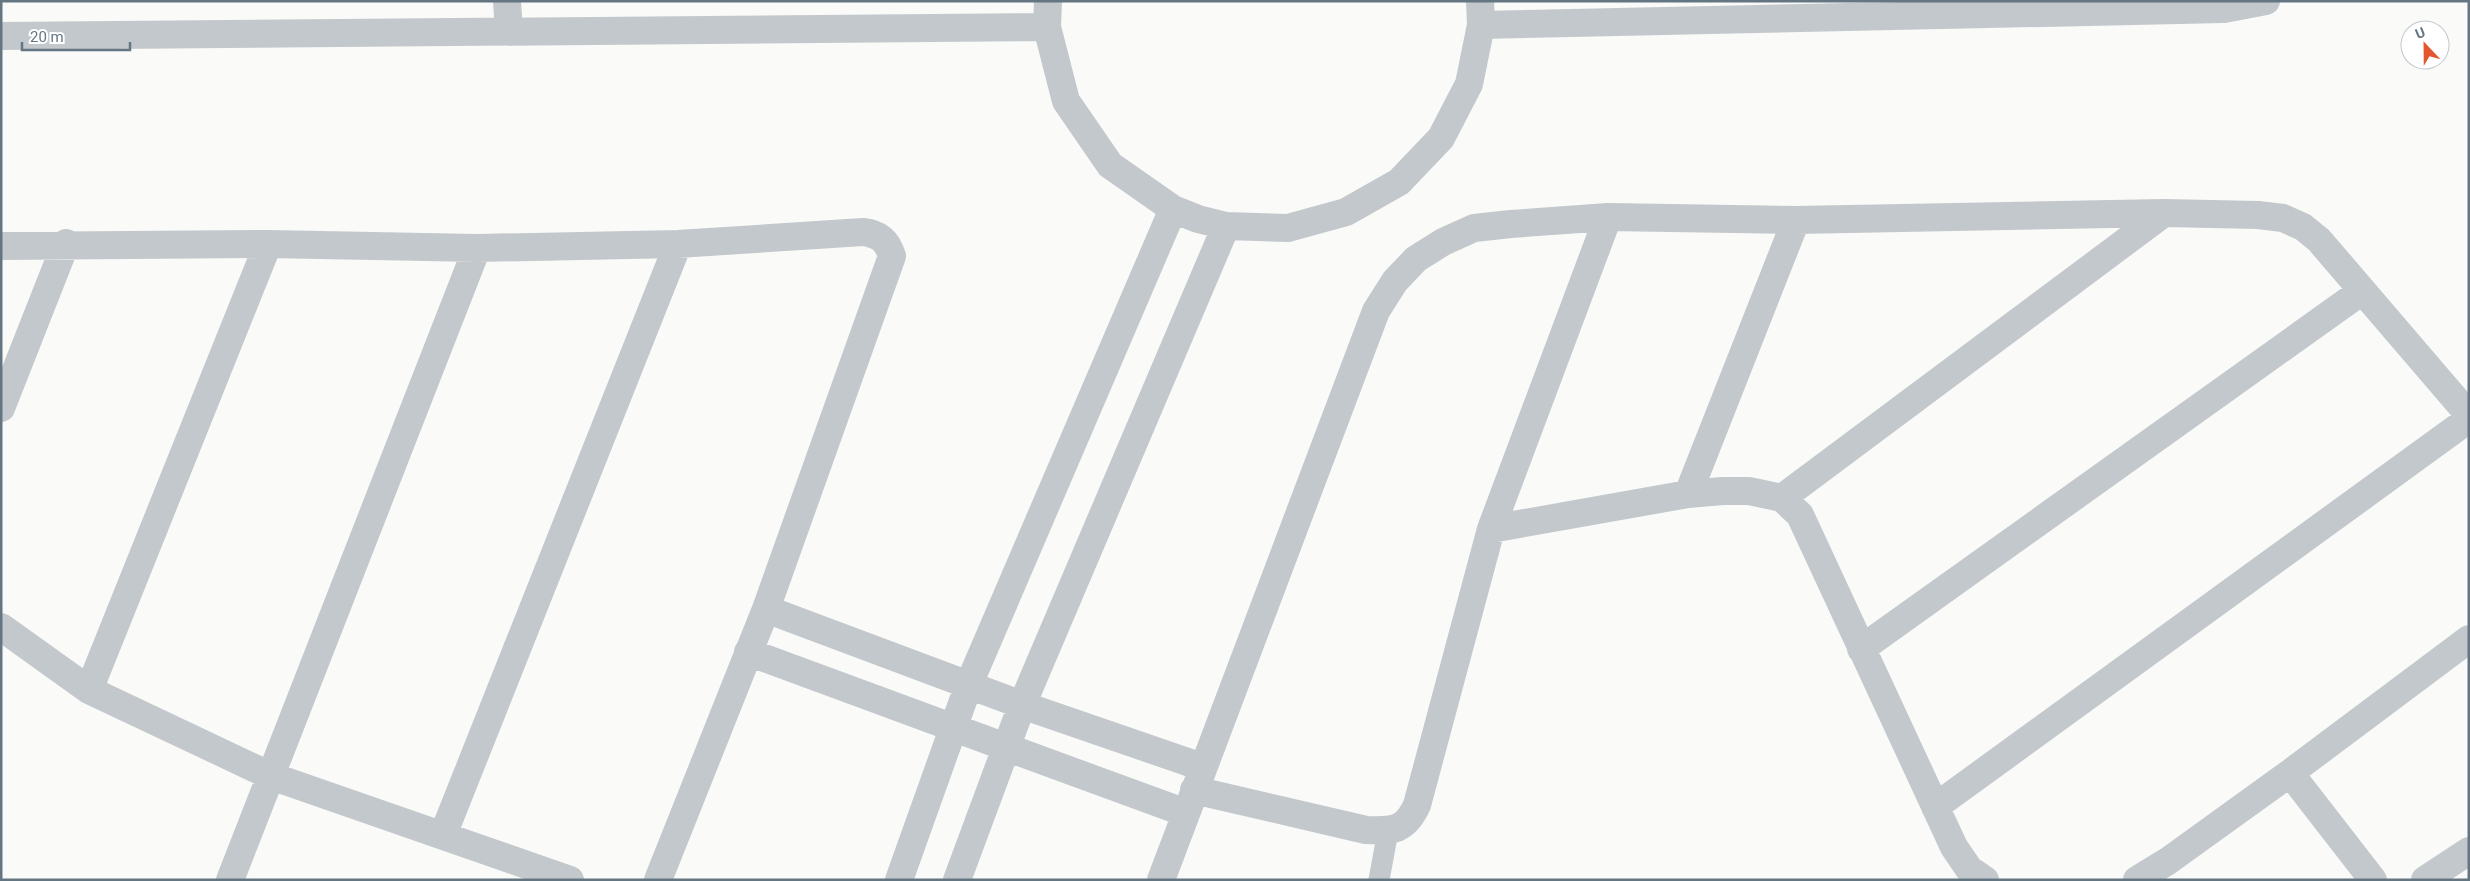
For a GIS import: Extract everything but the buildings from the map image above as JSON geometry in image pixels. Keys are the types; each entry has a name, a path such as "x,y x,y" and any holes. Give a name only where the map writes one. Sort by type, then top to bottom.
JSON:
{"street":[{"path":"507,1 509,32"},
{"path":"1,36 509,32 1048,14 1066,101 1110,165 1173,209 1198,219 1226,226 1288,228 1346,212 1399,182 1441,138 1469,84 1481,13 1917,9 2224,9 2266,1"},
{"path":"899,880 969,684 1173,209"},
{"path":"1782,498 2164,213"},
{"path":"1161,880 1376,311 1395,281 1416,259 1443,242 1474,228 1608,217 1796,220 2164,213 2258,215 2283,218 2303,227 2319,240 2469,415"},
{"path":"748,652 1005,747 1366,830 1388,831 1402,827 1412,818 1417,805 1491,530 1608,217"},
{"path":"1688,494 1796,220"},
{"path":"957,880 1022,705 1226,226"},
{"path":"1,246 66,243 477,248 678,244 863,232 875,233 884,240 892,256 766,609 658,880"},
{"path":"1,408 66,243"},
{"path":"89,690 268,244"},
{"path":"443,835 678,244"},
{"path":"230,880 477,248"},
{"path":"1861,649 2362,291"},
{"path":"1935,807 2469,419"},
{"path":"1491,530 1688,494 1749,491 1782,498 1800,515 1954,847 1969,869 1985,880"},
{"path":"766,609 1022,705 1194,790"},
{"path":"1,627 89,690 271,776 570,880"},
{"path":"2137,880 2168,861 2290,773 2469,639"},
{"path":"2290,773 2373,880"},
{"path":"2425,880 2469,851"}],"lane":[{"path":"1378,880 1388,831"}]}
